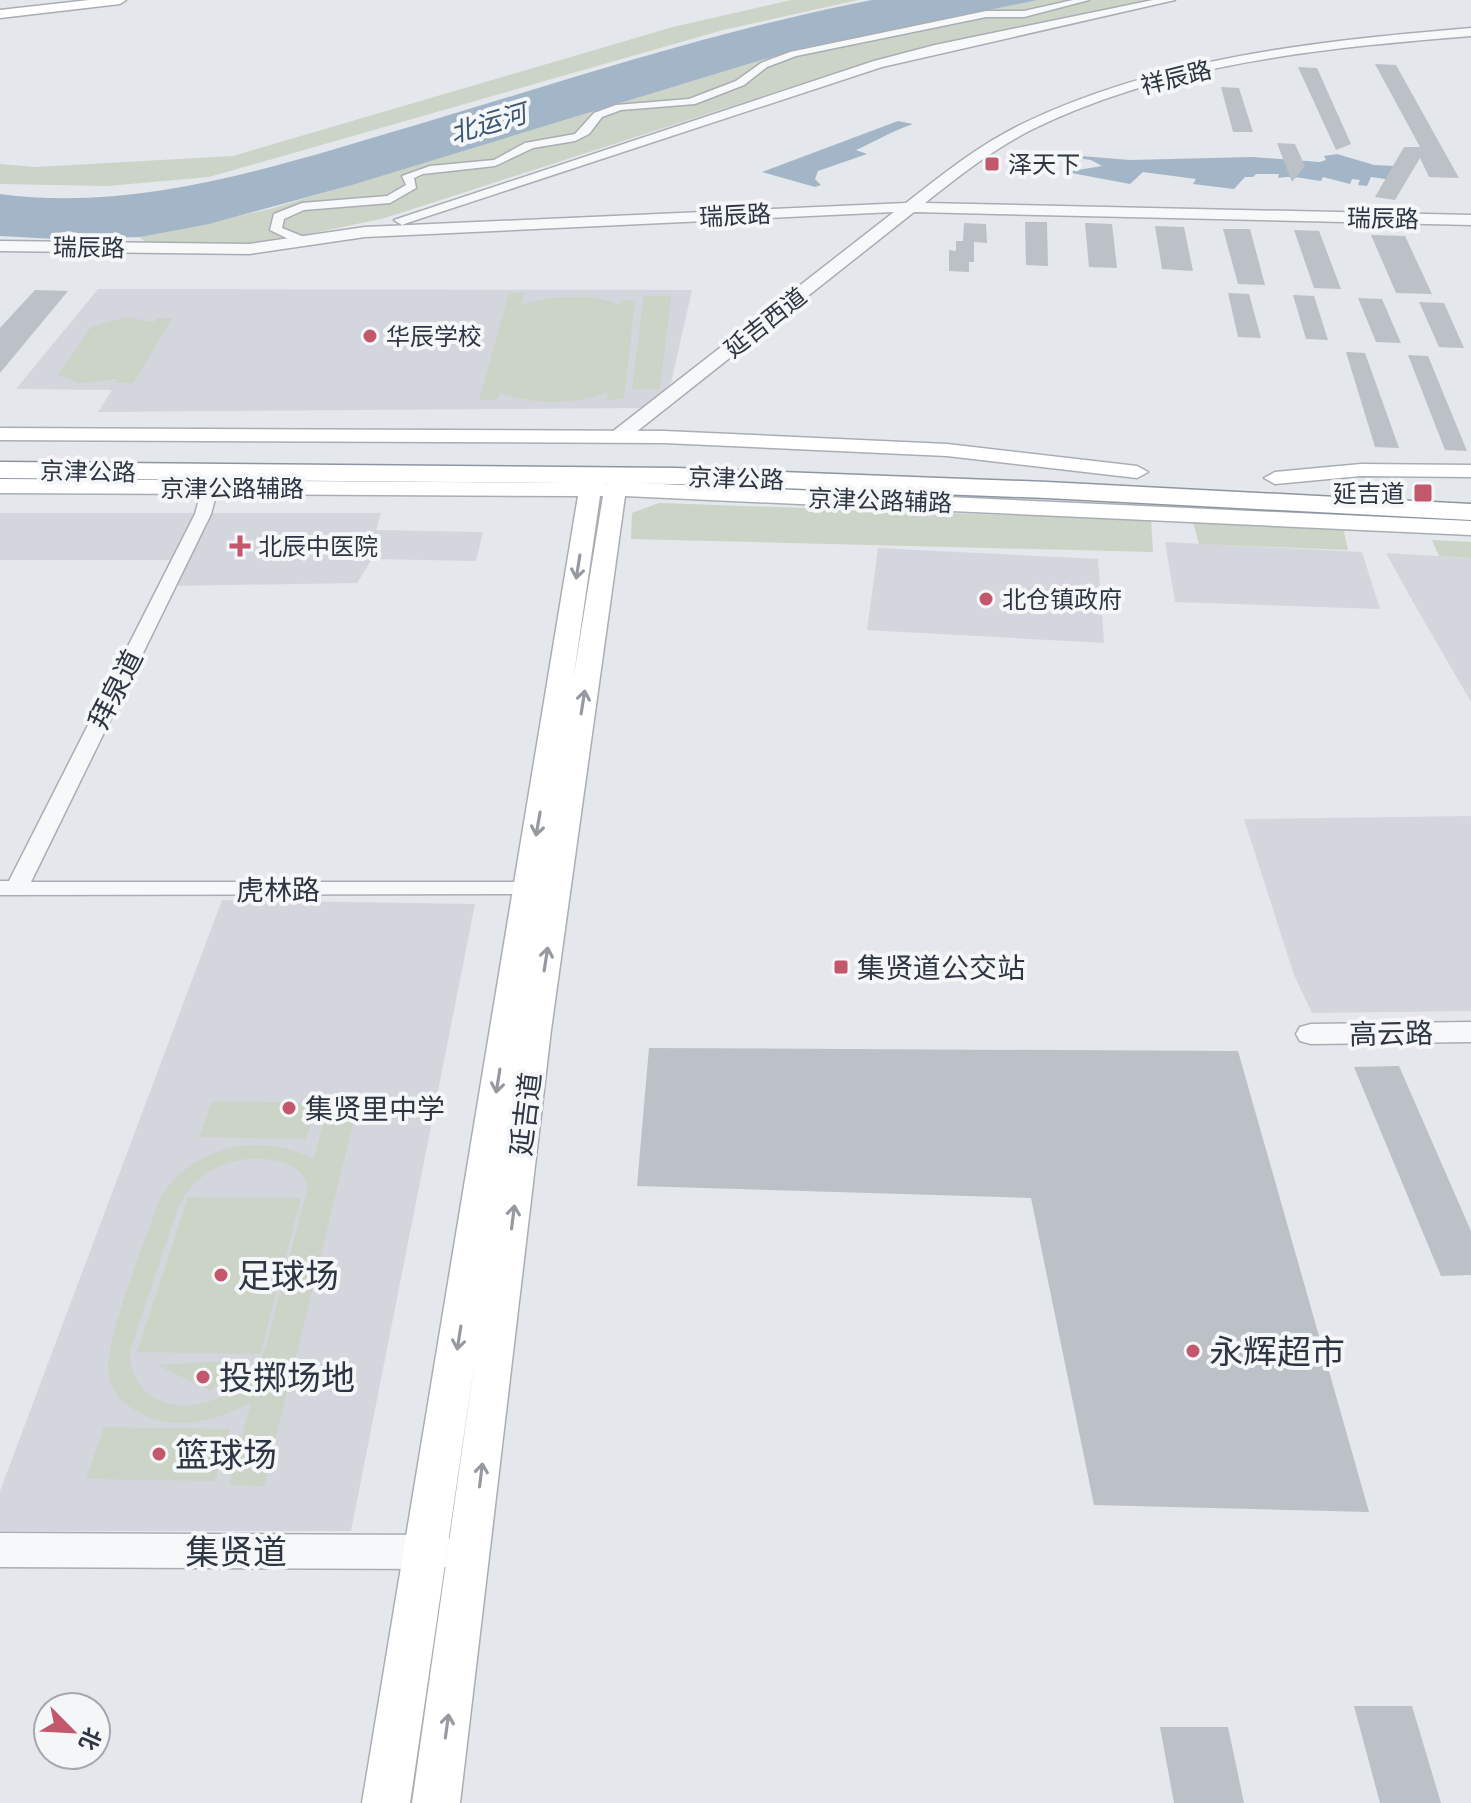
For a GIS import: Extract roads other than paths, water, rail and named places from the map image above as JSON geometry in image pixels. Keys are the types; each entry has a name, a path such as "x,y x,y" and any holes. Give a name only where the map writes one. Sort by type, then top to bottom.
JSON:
{"highway":[{"name":"京津公路","path":"0,448 509,450 887,461 1471,488"},
{"name":"京津公路","path":"0,470 589,485 676,476 1047,490 1471,512"}],"main road":[{"path":"0,14 120,0"},
{"name":"京津公路辅路","path":"0,434 629,436 947,450 1137,472"},
{"path":"1275,478 1361,470 1471,471"},
{"path":"589,485 676,476"},
{"name":"京津公路辅路","path":"0,486 589,485 1471,528"},
{"name":"延吉道","path":"386,1803 425,1560 542,889 589,485"},
{"path":"1238,516 1316,505"},
{"name":"延吉道","path":"436,1803 471,1561 536,1027 542,889"}],"street":[{"path":"305,242 276,230 278,217 302,207 390,199 412,186 408,176 429,167 498,163 531,144 578,138 591,130 598,115 620,107 691,102 740,83 764,65 793,54 986,14 1024,14 1085,0"},
{"path":"360,234 902,57 1169,0"},
{"name":"祥辰路","path":"922,205 982,163 1036,131 1162,84 1222,69 1324,51 1471,33"},
{"path":"880,210 922,205"},
{"name":"瑞辰路","path":"0,248 249,249 360,234 880,210 922,205 1471,221"},
{"name":"延吉西道","path":"629,436 922,205"},
{"name":"瑞辰路","path":"0,248 251,251 360,234"},
{"name":"拜泉道","path":"8,889 203,514 210,488"},
{"name":"虎林路","path":"8,889 542,889"},
{"name":"高云路","path":"1311,1034 1471,1032"},
{"name":"集贤道","path":"0,1550 471,1561"},
{"name":"集贤道","path":"0,1565 425,1560"}],"water":[{"name":"北运河","path":"872,0 1038,0 798,49 355,184 209,224 140,237 55,239 0,236 0,194 53,198 105,197 211,181 315,155 700,41"},
{"path":"898,121 913,124 856,150 867,154 818,171 815,179 821,185 815,187 762,172"},
{"path":"1337,154 1374,165 1395,166 1400,181 1371,177 1367,186 1358,185 1360,180 1352,179 1350,184 1323,177 1321,181 1278,178 1279,174 1256,174 1245,177 1234,189 1193,184 1196,179 1143,172 1130,184 1066,172 1102,166 1077,158 1081,156 1130,160 1252,157 1320,162 1326,160 1324,156"}],"place":[{"name":"泽天下","path":"992,164"},
{"name":"华辰学校","path":"370,336"},
{"name":"延吉道","path":"1423,493"},
{"name":"北辰中医院","path":"240,546"},
{"name":"北仓镇政府","path":"986,599"},
{"name":"集贤道公交站","path":"841,967"},
{"name":"集贤里中学","path":"289,1108"},
{"name":"足球场","path":"221,1275"},
{"name":"永辉超市","path":"1193,1351"},
{"name":"投掷场地","path":"203,1377"},
{"name":"篮球场","path":"159,1454"}]}
